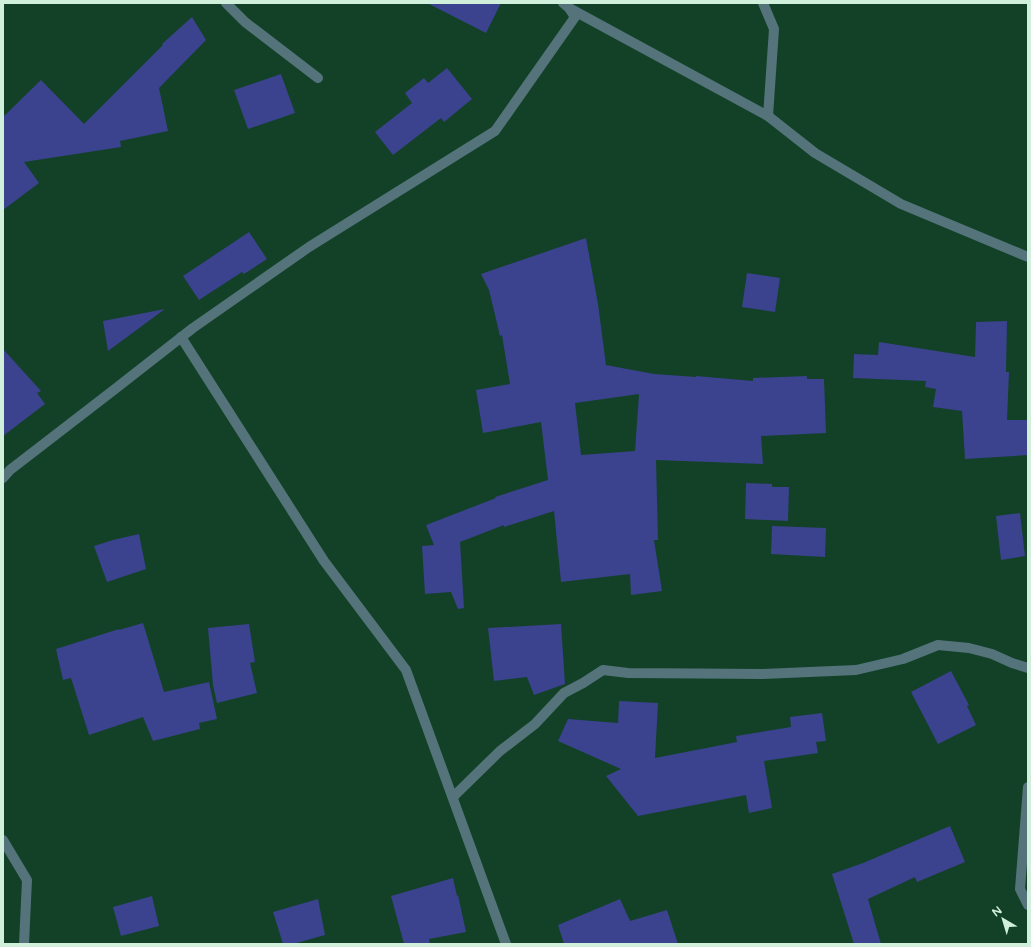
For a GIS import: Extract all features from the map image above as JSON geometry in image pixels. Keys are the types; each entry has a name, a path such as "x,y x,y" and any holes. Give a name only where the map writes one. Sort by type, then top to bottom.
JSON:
{"street":[{"path":"226,3 245,22 318,78"},
{"path":"763,3 774,29 768,116"},
{"path":"566,5 768,116 815,153 901,204 1028,257"},
{"path":"3,478 10,470 181,336 309,247 495,131 575,17 566,5"},
{"path":"181,336 324,561 406,670 506,944"},
{"path":"453,797 500,751 535,724 564,693 603,670 628,673 763,674 856,670 903,659 938,645 969,648 992,654 1028,668"},
{"path":"1028,788 1020,889 1028,904"},
{"path":"3,840 27,880 24,944"}],"building":[{"path":"427,3 501,3 486,33"},
{"path":"192,17 206,40 159,88 168,131 120,141 121,147 24,162 39,183 3,210 3,117 41,80 84,124 163,45 162,44"},
{"path":"447,68 472,99 444,122 441,118 393,155 375,132 412,103 405,93 424,78 428,83"},
{"path":"281,74 295,113 248,129 234,90"},
{"path":"249,232 267,259 244,274 242,272 199,300 183,276"},
{"path":"586,238 598,304 606,365 654,374 753,381 753,378 807,376 807,379 824,379 826,433 761,436 763,464 656,460 658,540 654,540 662,591 631,595 630,574 561,582 554,511 504,527 504,525 460,542 464,608 458,609 451,592 425,594 422,546 434,545 426,525 496,498 495,497 548,480 541,422 483,433 476,390 510,384 502,335 500,336 489,290 481,274","holes":["639,394 635,451 581,455 575,403"]},
{"path":"747,273 780,278 775,312 742,307"},
{"path":"165,309 108,351 103,321"},
{"path":"1007,321 1006,372 1009,372 1007,420 1028,420 1028,455 965,459 962,411 933,407 936,389 925,387 926,381 853,378 854,354 878,355 879,342 975,357 976,322"},
{"path":"3,349 41,391 37,393 45,404 3,436"},
{"path":"746,483 772,484 772,487 789,487 788,521 745,519"},
{"path":"1020,513 1025,556 1001,560 996,516"},
{"path":"772,526 826,528 825,557 771,554"},
{"path":"139,534 146,569 107,582 94,546"},
{"path":"143,623 164,692 209,682 217,719 199,723 200,729 153,741 143,717 89,735 71,678 63,680 56,649"},
{"path":"249,624 255,662 250,663 257,693 217,703 213,685 208,628"},
{"path":"561,624 565,684 534,695 527,677 494,681 488,628"},
{"path":"951,671 969,705 967,706 976,725 938,744 911,692"},
{"path":"619,701 658,703 655,758 737,742 736,736 791,727 790,717 822,713 826,741 816,742 818,753 764,761 772,808 749,813 746,795 638,816 606,776 621,769 558,741 568,719 618,723"},
{"path":"950,826 965,862 917,882 915,877 868,899 881,944 854,944 832,874 863,863"},
{"path":"453,878 466,932 429,939 430,944 404,944 391,896"},
{"path":"152,896 159,926 121,936 113,907"},
{"path":"318,899 325,935 293,944 283,944 273,912"},
{"path":"620,899 630,921 667,910 678,944 564,944 558,925"}]}
